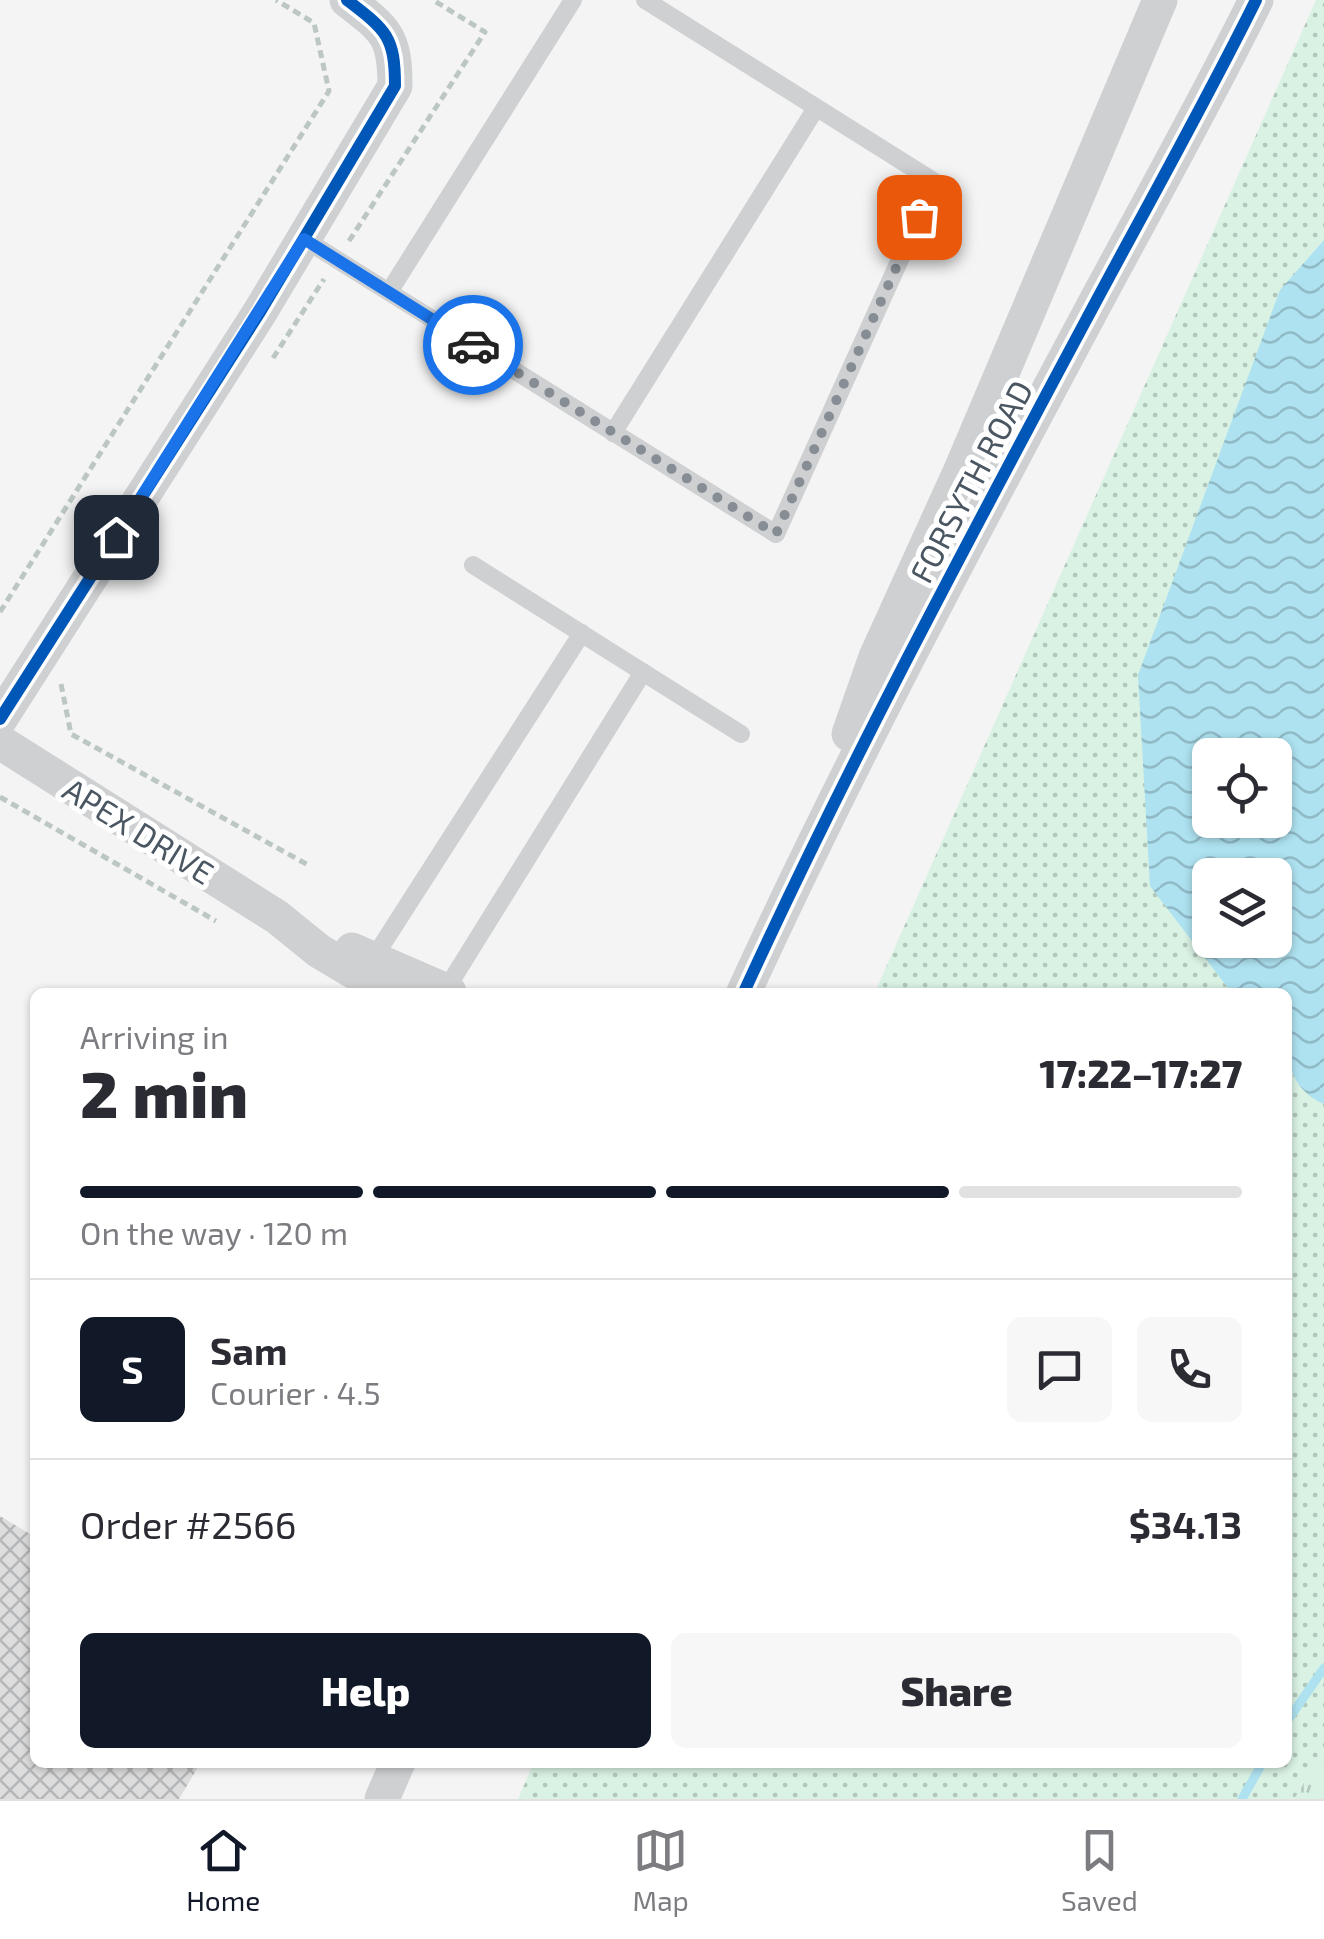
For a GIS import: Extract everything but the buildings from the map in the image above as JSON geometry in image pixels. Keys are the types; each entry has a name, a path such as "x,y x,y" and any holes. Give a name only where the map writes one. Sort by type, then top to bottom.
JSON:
{"street":[{"path":"0,719 304,239 395,86 395,54 381,26 347,0"},
{"name":"FORSYTH ROAD","path":"797,876 876,657 1160,0"},
{"name":"FORSYTH ROAD","path":"746,988 797,876 950,577 1256,0"},
{"name":"APEX DRIVE","path":"0,742 277,917 319,951 381,988"},
{"name":"APEX DRIVE","path":"277,917 438,988"},
{"path":"382,1799 395,1768"}],"lane":[{"path":"389,292 573,0"},
{"path":"304,239 776,534 935,182 645,0"},
{"path":"613,433 816,108"},
{"path":"473,565 742,734"},
{"path":"373,959 582,633"},
{"path":"449,988 644,672"}],"path":[{"path":"0,612 329,91 314,23 276,0"},
{"path":"34,666 61,684 71,734 310,866"},
{"path":"0,797 221,923"}],"green space":[{"path":"1316,0 1324,0 1324,1751 1294,1799 518,1799 531,1768 1292,1768 1292,988 877,988"},
{"path":"1324,1751 1324,1799 1294,1799"}],"water":[{"path":"1324,240 1324,1104 1309,1095 1292,1071 1292,988 1228,988 1205,958 1292,958 1292,858 1192,858 1192,941 1150,886 1138,675 1280,290"}],"waterway":[{"path":"1292,1714 1324,1668"},
{"path":"1242,1799 1260,1768"}],"cycle path":[{"path":"0,719 260,312 395,86 393,56 386,36 347,0"},
{"path":"746,988 909,655 1256,0"}],"way so far":[{"path":"473,345 776,534 919,217"}],"route":[{"path":"116,537 304,239 473,345"}]}
